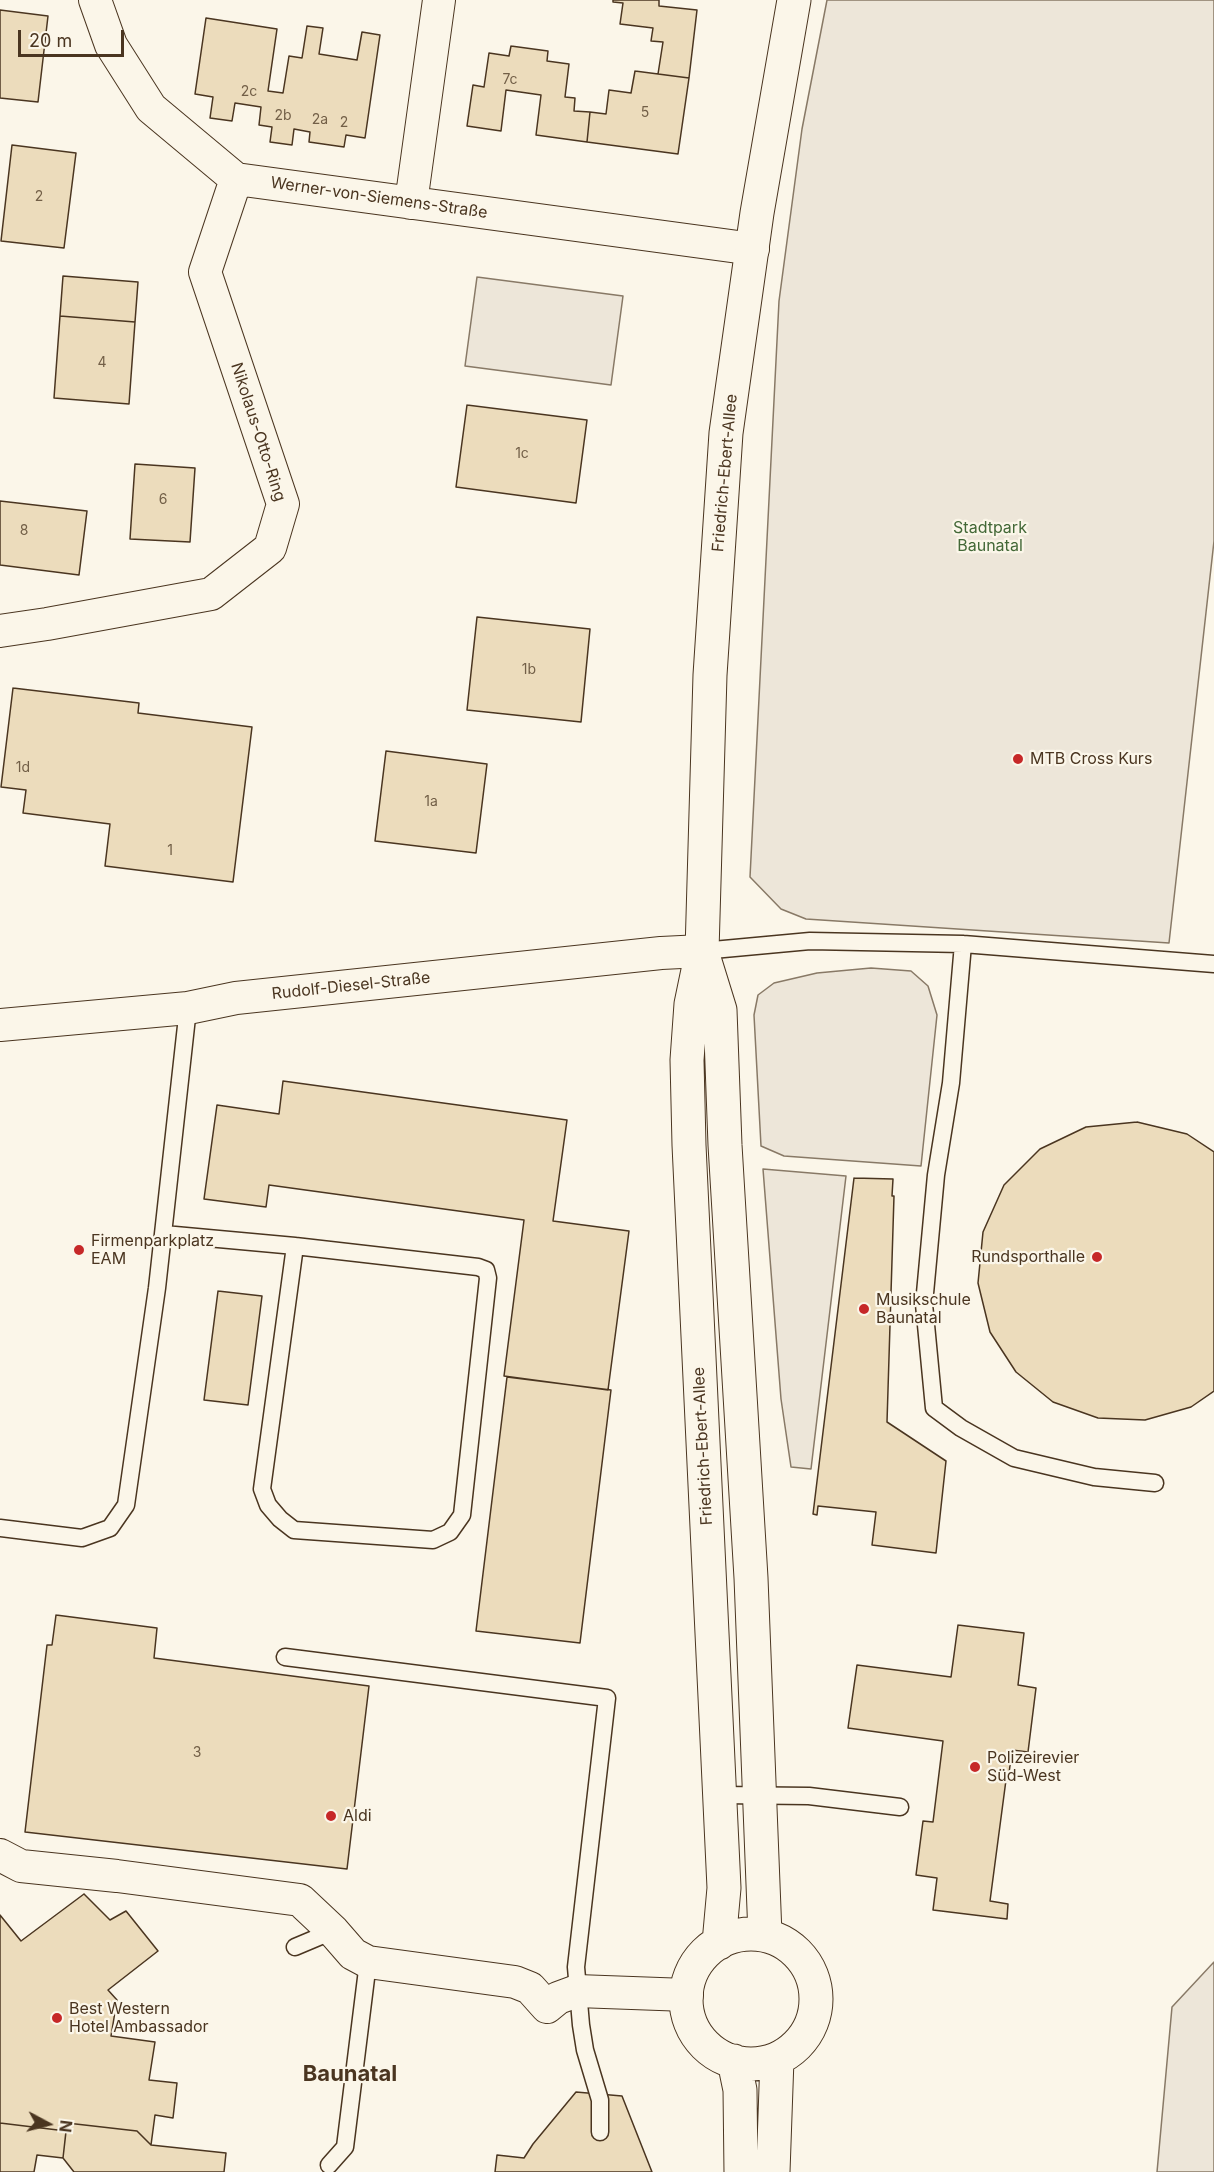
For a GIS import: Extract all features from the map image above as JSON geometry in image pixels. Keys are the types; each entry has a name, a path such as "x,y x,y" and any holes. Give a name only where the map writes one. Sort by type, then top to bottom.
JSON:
{"street":[{"path":"95,0 111,45 151,108 236,179"},
{"path":"411,203 439,0"},
{"name":"Friedrich-Ebert-Allee","path":"719,1943 724,1888 687,1071 691,1004 702,951 710,675 726,433 753,249 794,0"},
{"name":"Werner-von-Siemens-Straße","path":"236,179 753,249"},
{"name":"Nikolaus-Otto-Ring","path":"0,631 211,594 270,548 283,504 206,272 236,179"},
{"name":"Friedrich-Ebert-Allee","path":"702,951 720,1010 725,1145 750,1566 765,1935"},
{"name":"Rudolf-Diesel-Straße","path":"0,1025 188,1008 236,998 650,954 702,951"},
{"path":"0,1855 21,1866 300,1900 333,1930 353,1954 368,1962 515,1982 530,1988 547,2007 558,1998 577,1991 687,1995"},
{"path":"741,1935 765,1935 790,1946 808,1965 816,1991 817,2008 812,2025 791,2051 777,2059 756,2063 734,2061 715,2054 704,2046 688,2016 688,1981 694,1966 706,1952 719,1943 741,1935"},
{"path":"773,2172 777,2059"},
{"path":"734,2061 741,2090 741,2172"}],"lane":[{"path":"702,951 746,945 810,941 963,944 1214,964"},
{"path":"963,944 951,1083 936,1175 924,1304 934,1408 961,1428 1014,1458 1094,1477 1155,1483"},
{"path":"0,1528 82,1538 110,1528 126,1505 164,1234 188,1008"},
{"path":"164,1234 295,1246 478,1267 486,1270 488,1278 462,1515 450,1532 433,1540 294,1530 280,1520 268,1505 262,1489 295,1246"},
{"path":"285,1657 607,1698 576,1967 585,2050 600,2100 600,2132"},
{"path":"720,1795 809,1796 900,1807"},
{"path":"295,1947 333,1930"},
{"path":"329,2165 345,2147 368,1962"}],"green space":[{"name":"Stadtpark Baunatal","path":"827,0 1214,0 1214,541 1169,943 806,919 781,909 750,877 779,301 802,129"},
{"path":"477,277 623,296 611,385 465,366"},
{"path":"871,968 911,971 928,986 937,1015 921,1166 784,1156 761,1146 754,1015 758,995 774,983 817,973"},
{"path":"763,1169 846,1176 811,1469 791,1467 781,1399"},
{"path":"1214,1962 1214,2172 1157,2172 1172,2007"}],"building":[{"path":"613,0 659,0 659,6 697,10 689,78 658,74 663,42 651,41 653,28 620,24 623,3 613,2"},
{"path":"0,10 48,16 38,102 0,98"},
{"path":"206,18 277,29 268,91 283,93 289,56 302,58 307,26 323,28 319,54 357,60 362,32 380,35 365,138 346,135 344,147 309,142 310,132 294,129 292,145 270,142 272,127 259,125 261,107 235,103 232,121 210,118 213,97 195,94"},
{"path":"511,46 548,51 547,61 569,64 565,97 575,98 574,111 590,112 587,142 536,135 541,95 506,90 501,131 467,126 473,85 484,87 489,53 509,56"},
{"path":"635,71 689,78 678,154 587,142 590,112 606,114 609,90 631,93"},
{"path":"12,145 76,153 64,248 1,241"},
{"path":"63,276 138,282 135,322 60,316"},
{"path":"60,316 135,322 129,404 54,398"},
{"path":"467,405 587,420 576,503 456,487"},
{"path":"135,464 195,468 190,542 130,539"},
{"path":"0,501 87,511 79,575 0,565"},
{"path":"477,617 590,629 581,722 467,710"},
{"path":"13,688 139,703 138,713 252,727 233,882 105,866 110,824 23,813 26,790 1,787"},
{"path":"386,751 487,764 476,853 375,841"},
{"path":"283,1081 567,1120 553,1221 629,1231 608,1390 504,1376 524,1220 269,1185 266,1207 204,1199 217,1105 279,1114"},
{"name":"Rundsporthalle","path":"1137,1122 1187,1134 1214,1152 1214,1391 1191,1407 1145,1420 1098,1418 1053,1402 1016,1372 990,1332 978,1283 983,1232 1004,1185 1040,1149 1086,1127"},
{"name":"Musikschule Baunatal","path":"854,1178 893,1179 887,1422 946,1461 936,1553 872,1545 876,1512 818,1506 817,1515 813,1514"},
{"path":"218,1291 262,1296 248,1405 204,1400"},
{"path":"507,1377 611,1390 580,1643 476,1631"},
{"path":"56,1615 157,1628 154,1658 369,1686 347,1869 25,1832 47,1645 52,1645"},
{"name":"Polizeirevier Süd-West","path":"958,1625 1024,1633 1018,1685 1036,1688 1028,1752 1012,1750 990,1901 1008,1904 1007,1919 933,1910 937,1878 916,1875 923,1821 933,1822 943,1741 848,1728 857,1665 951,1677"},
{"name":"Best Western Hotel Ambassador","path":"84,1894 110,1920 126,1911 158,1951 108,1990 117,2000 111,2036 155,2042 149,2080 177,2083 173,2118 155,2115 151,2145 137,2131 67,2123 66,2131 0,2123 0,1915 21,1941"},
{"path":"576,2092 622,2096 652,2172 495,2172 497,2155 524,2158"},
{"path":"0,2123 66,2131 63,2158 37,2155 34,2172 0,2172"},
{"path":"67,2123 137,2131 151,2145 226,2153 224,2172 74,2172 63,2158"}],"place":[{"name":"MTB Cross Kurs","path":"1018,759"},
{"name":"Firmenparkplatz EAM","path":"79,1250"},
{"name":"Rundsporthalle","path":"1097,1257"},
{"name":"Musikschule Baunatal","path":"864,1309"},
{"name":"Polizeirevier Süd-West","path":"975,1767"},
{"name":"Aldi","path":"331,1816"},
{"name":"Best Western Hotel Ambassador","path":"57,2018"}],"district":[{"name":"Baunatal","path":"350,2074"}]}
